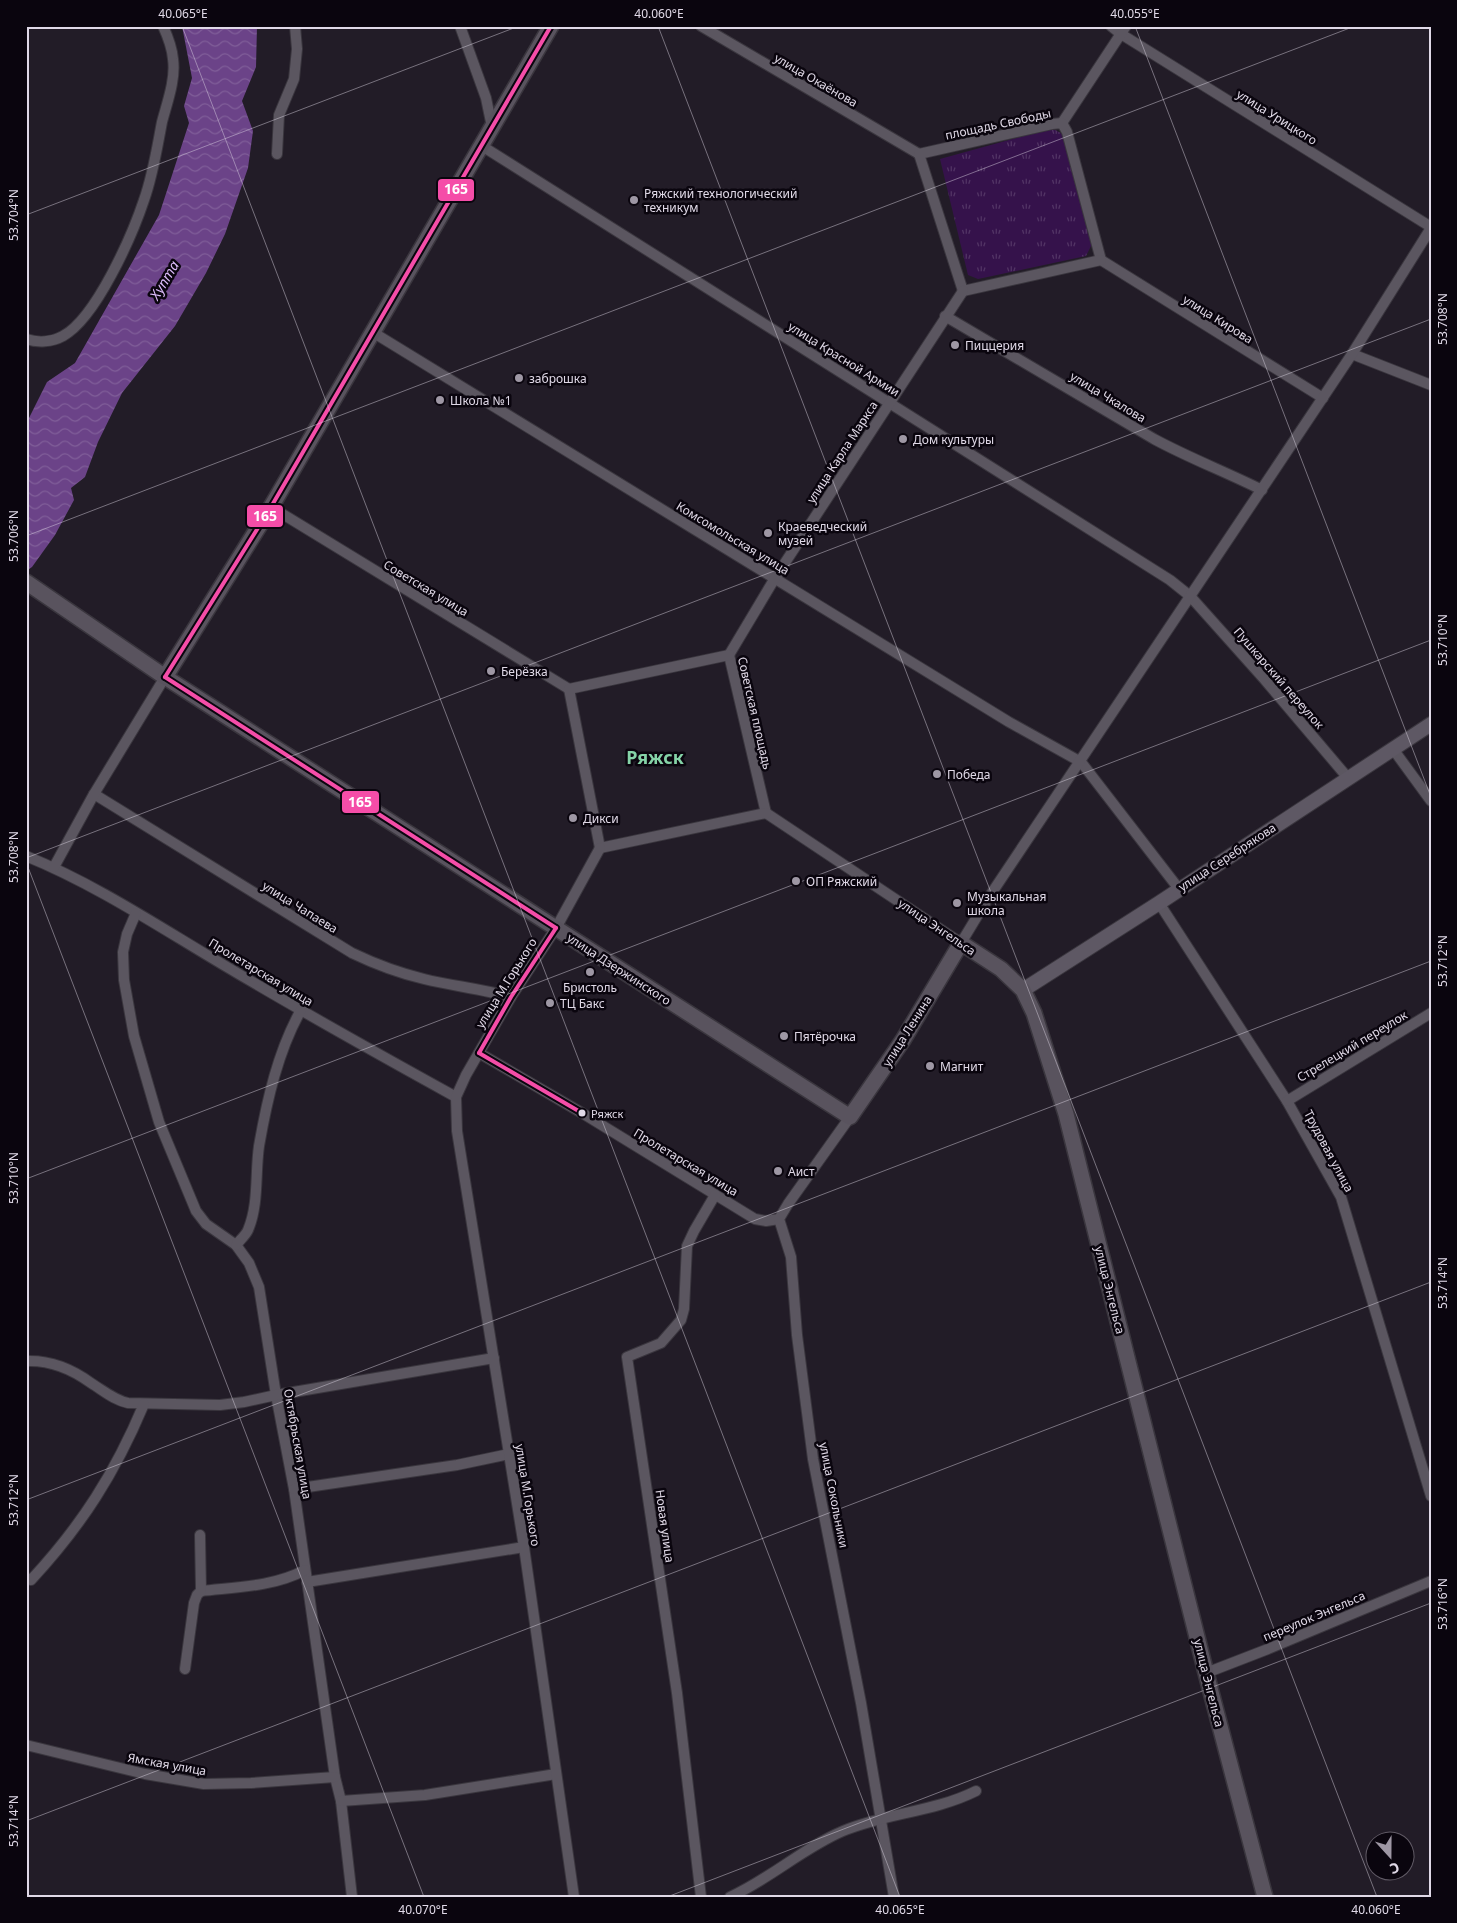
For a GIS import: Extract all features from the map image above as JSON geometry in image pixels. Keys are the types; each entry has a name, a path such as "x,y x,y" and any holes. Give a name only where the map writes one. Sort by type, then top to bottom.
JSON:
{"main road":[{"path":"165,677 271,508 551,26"},
{"name":"улица Дзержинского","path":"26,582 165,677 850,1117"},
{"name":"улица Серебрякова","path":"1023,990 1431,724"},
{"name":"улица Энгельса","path":"961,943 1001,969 1023,990 1034,1013 1066,1114 1206,1673 1265,1897"},
{"name":"улица Ленина","path":"850,1117 903,1040 961,943"}],"street":[{"path":"26,339 39,342 50,341 63,336 76,326 89,311 111,275 130,237 145,198 171,83 174,60 171,44 163,26"},
{"path":"277,154 279,115 294,79 297,49 295,26"},
{"path":"460,26 486,98 493,128"},
{"name":"улица Окаёнова","path":"700,26 919,154"},
{"name":"улица Урицкого","path":"1112,26 1123,30 1431,228"},
{"path":"1062,123 1123,30"},
{"name":"площадь Свободы","path":"919,154 1062,123 1067,132 1101,260"},
{"name":"улица Красной Армии","path":"482,146 890,402 1170,580 1190,596"},
{"path":"919,154 962,291 1101,260"},
{"path":"961,943 987,900 1352,354 1431,228"},
{"name":"улица Кирова","path":"1101,260 1323,398"},
{"name":"улица Карла Маркса","path":"729,655 775,578 962,291"},
{"name":"улица Чкалова","path":"945,316 1154,439 1182,454 1262,490"},
{"name":"Комсомольская улица","path":"374,333 1009,722 1081,762"},
{"path":"1352,354 1431,385"},
{"name":"Советская улица","path":"271,508 569,689"},
{"name":"Пушкарский переулок","path":"1190,596 1266,680 1348,778"},
{"name":"Советская площадь","path":"569,689 729,655 766,813"},
{"path":"54,867 94,794 165,677"},
{"path":"569,689 600,848 766,813"},
{"path":"1393,749 1431,801"},
{"path":"1081,762 1179,889"},
{"name":"улица Чапаева","path":"94,794 352,953 380,966 423,979 485,990 511,998"},
{"name":"улица Энгельса","path":"766,813 961,943"},
{"name":"улица М.Горького","path":"574,1897 524,1547 457,1131 456,1098 479,1053 511,998 556,928 600,848"},
{"name":"Пролетарская улица","path":"26,856 54,867 136,913 456,1098"},
{"name":"Трудовая улица","path":"1159,903 1287,1101 1340,1197 1431,1496"},
{"path":"136,913 127,934 123,952 124,980 134,1036 159,1122 196,1211 206,1224 236,1245 247,1232 252,1219 255,1206 259,1148 266,1112 289,1031 301,1010"},
{"name":"Стрелецкий переулок","path":"1287,1101 1431,1013"},
{"name":"Пролетарская улица","path":"479,1053 756,1219 766,1222 779,1219"},
{"path":"779,1219 850,1117"},
{"name":"Новая улица","path":"701,1897 677,1693 627,1357 661,1343 681,1320 684,1309 687,1246 715,1195"},
{"name":"улица Сокольники","path":"779,1219 791,1257 797,1334 813,1459 861,1703 894,1897"},
{"name":"Октябрьская улица","path":"236,1245 249,1263 259,1287 276,1395 294,1489 335,1777 341,1802 352,1897"},
{"path":"26,1361 52,1363 90,1382 115,1399 128,1403 220,1405 494,1358"},
{"path":"26,1578 31,1580 58,1551 96,1500 126,1446 144,1404"},
{"path":"294,1489 447,1467 509,1454"},
{"path":"200,1535 201,1591"},
{"path":"307,1582 524,1547"},
{"path":"185,1669 194,1603 201,1591 274,1582 292,1577 305,1570"},
{"name":"переулок Энгельса","path":"1206,1673 1431,1581"},
{"name":"Ямская улица","path":"26,1745 145,1774 204,1784 251,1783 335,1777"},
{"path":"341,1802 425,1795 556,1774"},
{"path":"730,1897 767,1877 820,1842 844,1830 880,1819 956,1801 976,1791"}],"green space":[{"path":"1052,128 1064,135 1092,244 1086,256 978,279 968,275 940,159"}],"water":[{"name":"Хупта","path":"182,26 257,26 256,67 242,101 253,131 248,168 225,234 206,273 175,326 122,393 98,442 85,477 71,488 74,500 55,535 32,567 26,571 26,424 47,382 75,363 159,215 189,123 184,106 192,78"}],"transit line":[{"name":"165","path":"165,677 271,507 551,26"},
{"name":"165","path":"165,677 556,928"},
{"name":"165","path":"479,1053 511,997 556,928"},
{"name":"165","path":"479,1053 582,1113"}],"place":[{"name":"Ряжский технологический техникум","path":"634,200"},
{"name":"Пиццерия","path":"955,345"},
{"name":"заброшка","path":"519,378"},
{"name":"Школа №1","path":"440,400"},
{"name":"Дом культуры","path":"903,439"},
{"name":"Краеведческий музей","path":"768,533"},
{"name":"Берёзка","path":"491,671"},
{"name":"Победа","path":"937,774"},
{"name":"Дикси","path":"573,818"},
{"name":"ОП Ряжский","path":"796,881"},
{"name":"Музыкальная школа","path":"957,903"},
{"name":"Бристоль","path":"590,972"},
{"name":"ТЦ Бакс","path":"550,1003"},
{"name":"Пятёрочка","path":"784,1036"},
{"name":"Магнит","path":"930,1066"},
{"name":"Ряжск","path":"582,1113"},
{"name":"Аист","path":"778,1171"}],"district":[{"name":"Ряжск","path":"655,757"}]}
